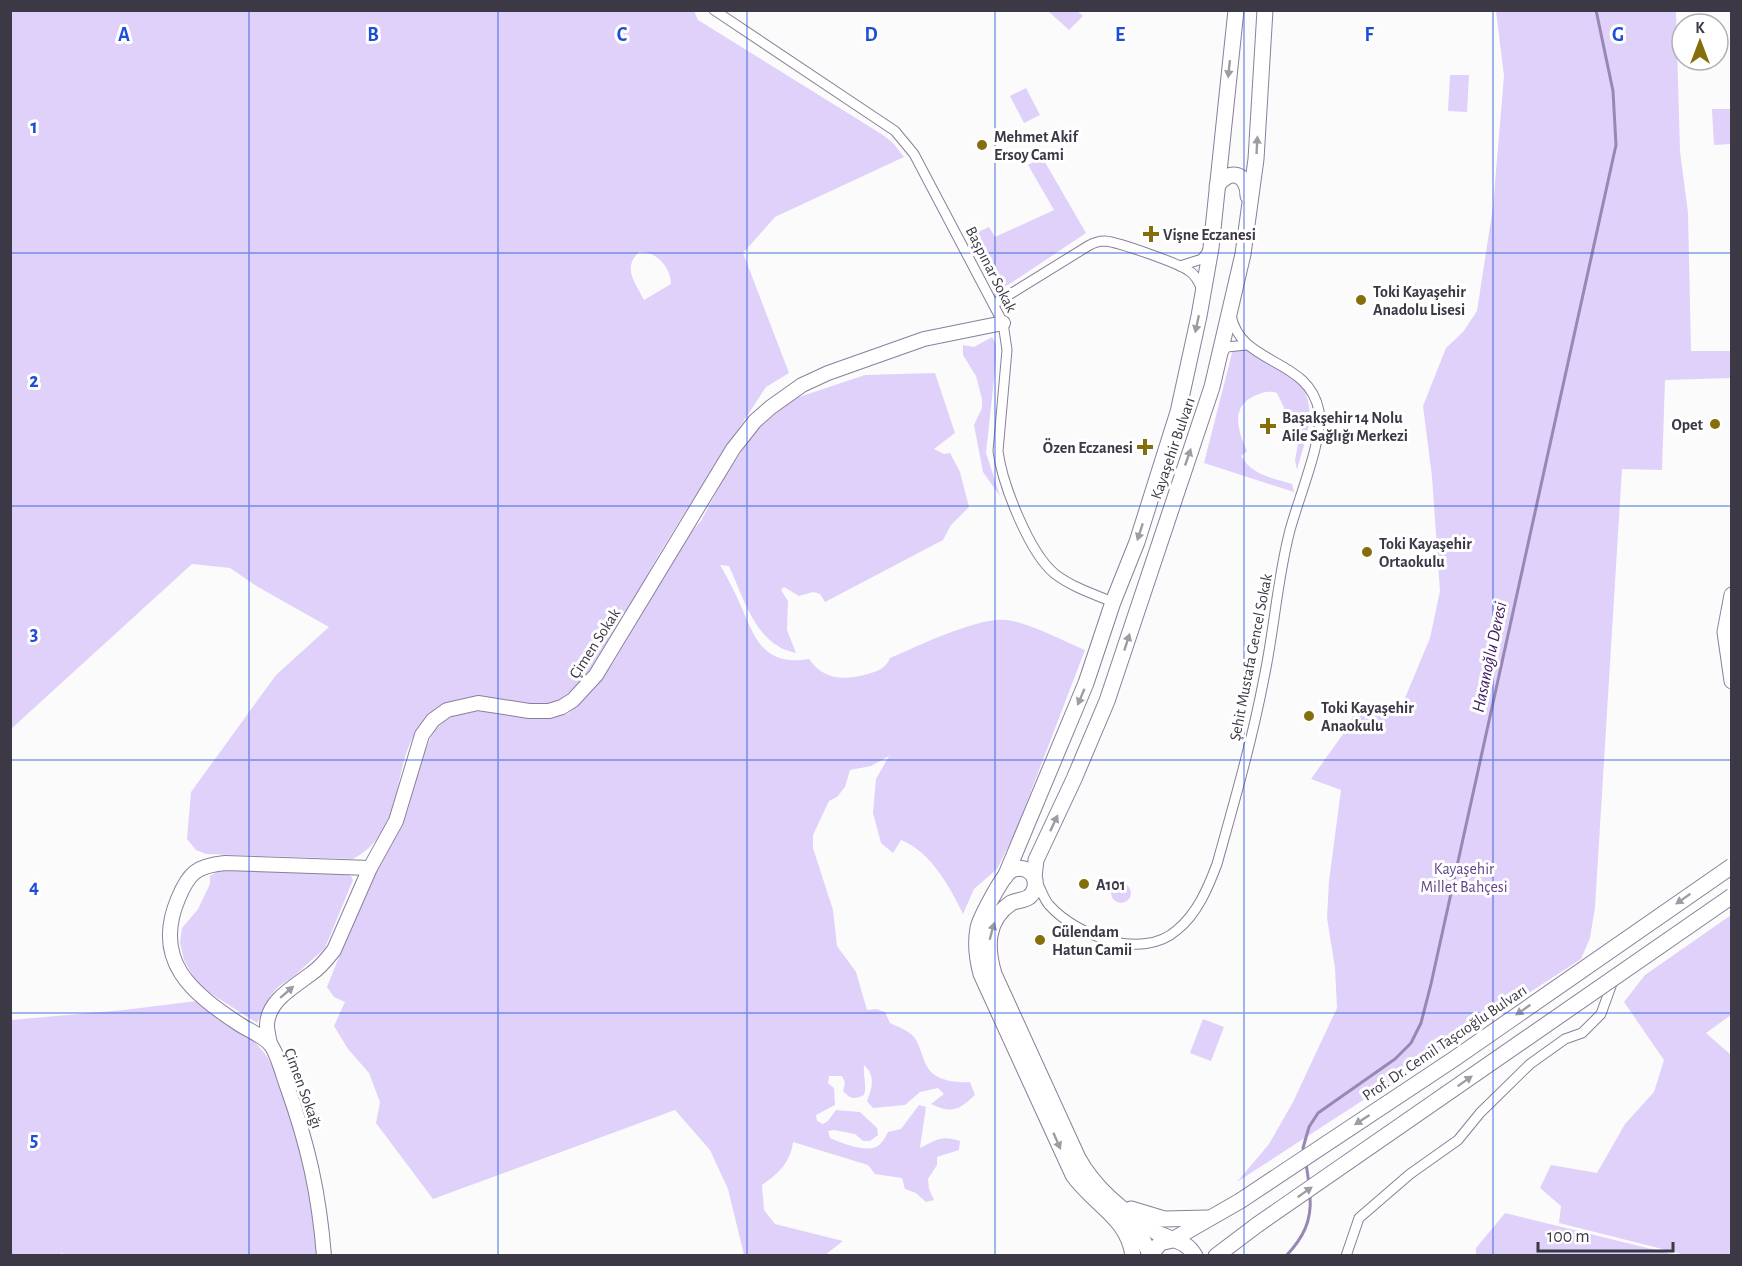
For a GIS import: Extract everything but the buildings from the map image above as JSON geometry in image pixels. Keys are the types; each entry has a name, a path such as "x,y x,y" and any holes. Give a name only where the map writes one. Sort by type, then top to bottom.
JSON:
{"main road":[{"name":"Kayaşehir Bulvarı","path":"1115,1209 1081,1187 1073,1175 981,974 976,945 980,919 1006,876 1086,683 1113,602 1137,543 1182,396 1211,248 1236,10"},
{"name":"Kayaşehir Bulvarı","path":"1034,879 1036,860 1107,701 1220,355 1229,306 1243,254 1256,159 1265,10"},
{"path":"1218,186 1221,180 1230,175 1240,176 1245,180 1248,191 1248,217"},
{"name":"Çimen Sokak","path":"270,1044 267,1024 270,1012 285,992 313,973 334,950 370,868 396,821 422,735 433,720 447,711 478,704 529,711 549,711 573,700 596,675 723,463 750,427 771,407 802,385 878,355 943,333 984,328 1003,323"},
{"path":"1182,396 1184,412 1196,412 1205,406"},
{"path":"1731,596 1728,637 1731,681"},
{"name":"Çimen Sokağı","path":"324,1256 314,1171 298,1117 270,1044 207,1003 184,979 172,955 170,938 172,918 184,886 202,867 219,864 370,868"},
{"name":"Prof. Dr. Cemil Taşcıoğlu Bulvarı","path":"1151,1255 1160,1243 1172,1240 1240,1201 1454,1059 1731,866"},
{"path":"1020,900 1007,894 1004,885 1009,872 1018,868 1027,870 1034,879 1032,893 1020,900 1010,904 996,917 991,927 989,951 994,974 1078,1158 1093,1182 1144,1242 1151,1255"},
{"path":"1216,1256 1731,894"},
{"path":"1115,1209 1164,1219 1210,1218"},
{"path":"1115,1209 1172,1240 1186,1244 1195,1256"},
{"path":"1115,1209 1128,1237 1133,1256"}],"street":[{"name":"Başpınar Sokak","path":"714,10 895,131 904,140 920,164 1003,323 1007,350 998,451 999,465 1023,526 1041,561 1055,574 1074,586 1113,602"},
{"path":"994,304 1099,241 1115,243 1180,266 1196,277 1203,295"},
{"path":"1180,266 1202,259 1211,248"},
{"path":"1220,355 1227,347 1246,345 1232,323 1229,306"},
{"name":"Şehit Mustafa Gencel Sokak","path":"1048,904 1074,925 1096,936 1127,943 1150,942 1176,931 1187,920 1209,887 1260,699 1289,533 1319,423 1317,401 1311,388 1303,379 1246,345"},
{"path":"1034,879 1048,904"},
{"path":"1347,1256 1359,1218 1410,1174 1458,1140 1480,1113 1530,1064 1565,1039 1582,1033 1601,1014 1615,975 1624,963 1712,902 1731,894"},
{"path":"1020,900 1033,900 1048,904"}],"green space":[{"path":"11,11 694,11 698,20 883,135 904,157 775,217 743,253 789,373 766,387 674,530 617,630 591,669 563,697 548,703 533,704 481,698 462,699 444,705 426,719 414,735 406,753 391,812 383,830 371,846 353,859 206,854 196,850 187,839 191,792 276,675 329,627 258,587 230,568 192,564 11,729","holes":["639,252 646,252 657,257 666,267 671,284 644,300 634,281 631,264"]},
{"path":"1048,11 1077,11 1083,16 1069,30"},
{"name":"Kayaşehir Millet Bahçesi","path":"1496,11 1676,11 1670,12 1670,72 1678,72 1680,151 1688,213 1691,351 1731,351 1731,378 1665,380 1662,470 1622,469 1595,907 1590,938 1581,959 1237,1182 1269,1144 1293,1102 1337,1008 1335,968 1327,918 1329,881 1341,790 1311,779 1348,727 1359,702 1400,710 1430,638 1440,591 1432,477 1423,406 1446,348 1463,332 1477,311 1493,207 1504,76"},
{"path":"1450,75 1469,75 1467,112 1448,111"},
{"path":"1026,88 1040,115 1024,123 1010,96"},
{"path":"1712,109 1731,109 1731,144 1714,145"},
{"path":"1042,157 1086,233 1009,284 1002,287 996,286 969,236 989,227 995,237 1054,210 1028,165"},
{"path":"992,337 996,344 996,361 986,453 1000,496 983,472 974,425 982,408 982,399 976,376 963,355 963,345 974,347"},
{"path":"1242,346 1294,378 1307,399 1309,422 1297,470 1295,460 1299,439 1277,393 1262,393 1246,401 1238,420 1247,451 1241,456 1257,472 1292,484 1294,492 1204,463 1232,353 1236,348"},
{"path":"935,373 955,433 934,449 944,454 950,453 960,472 969,507 951,525 943,540 825,602 820,594 813,592 799,596 784,587 781,590 788,601 787,630 796,653 780,647 761,631 748,610 729,566 720,565 752,630 764,649 782,659 809,659 821,671 836,677 851,677 875,672 884,667 890,658 916,646 965,627 995,620 1007,620 1026,625 1085,650 1015,833 997,869 974,889 963,914 946,882 922,853 901,840 893,853 881,843 873,813 876,779 889,756 871,766 850,770 845,787 837,797 829,801 813,835 813,848 833,910 837,946 856,972 867,1010 876,1009 885,1012 890,1023 914,1037 926,1064 936,1076 947,1080 970,1082 975,1095 960,1107 950,1110 931,1104 944,1094 938,1088 920,1092 905,1105 873,1108 867,1101 872,1078 864,1065 865,1091 864,1095 857,1098 850,1097 843,1091 845,1083 842,1076 829,1076 828,1083 834,1088 835,1105 816,1115 817,1121 823,1124 836,1110 860,1112 877,1128 878,1135 870,1141 863,1141 855,1134 834,1130 828,1131 830,1138 853,1146 872,1148 880,1144 888,1132 901,1129 919,1105 926,1107 920,1148 943,1138 960,1141 959,1150 937,1157 937,1165 928,1179 934,1200 926,1202 916,1193 905,1189 902,1178 875,1174 868,1165 793,1142 783,1167 762,1185 764,1210 775,1224 843,1241 825,1255 744,1255 728,1189 710,1150 675,1110 433,1199 376,1123 380,1102 369,1073 348,1049 334,1026 345,1002 334,997 327,987 377,862 398,832 408,809 420,762 434,730 447,719 459,714 478,711 541,719 568,714 594,689 613,663 688,536 701,521 725,476 760,427 793,399 865,375"},
{"path":"229,870 346,874 353,880 325,948 278,987 271,995 257,1023 199,986 184,960 180,942 182,928 198,909 210,884 210,876"},
{"path":"1121,883 1128,886 1131,893 1128,900 1121,903 1114,900 1111,893 1114,886"},
{"path":"1731,915 1731,1015 1706,1033 1731,1055 1731,1255 1686,1255 1559,1223 1561,1206 1540,1188 1551,1165 1597,1173 1625,1124 1654,1092 1664,1060 1624,1002 1645,975"},
{"path":"197,1001 225,1024 254,1041 266,1055 279,1077 307,1174 315,1212 316,1255 68,1256 61,1253 61,1256 11,1256 11,1020"},
{"path":"1203,1019 1224,1027 1211,1061 1190,1053"},
{"path":"1505,1213 1676,1255 1476,1255 1476,1248"}],"waterway":[{"name":"Hasanoğlu Deresi","path":"1304,1154 1303,1148 1309,1127 1318,1113 1395,1059 1411,1043 1421,1023 1431,984 1616,145 1613,91 1596,10"},
{"name":"Hasanoğlu Deresi","path":"1306,1163 1309,1184"},
{"name":"Hasanoğlu Deresi","path":"1286,1256 1305,1229 1310,1196"}],"place":[{"name":"Mehmet Akif Ersoy Cami","path":"982,145"},
{"name":"Vişne Eczanesi","path":"1151,234"},
{"name":"Toki Kayaşehir Anadolu Lisesi","path":"1361,300"},
{"name":"Opet","path":"1715,424"},
{"name":"Başakşehir 14 Nolu Aile Sağlığı Merkezi","path":"1268,426"},
{"name":"Özen Eczanesi","path":"1145,447"},
{"name":"Toki Kayaşehir Ortaokulu","path":"1367,552"},
{"name":"Toki Kayaşehir Anaokulu","path":"1309,716"},
{"name":"A101","path":"1084,884"},
{"name":"Gülendam Hatun Camii","path":"1040,940"}]}
